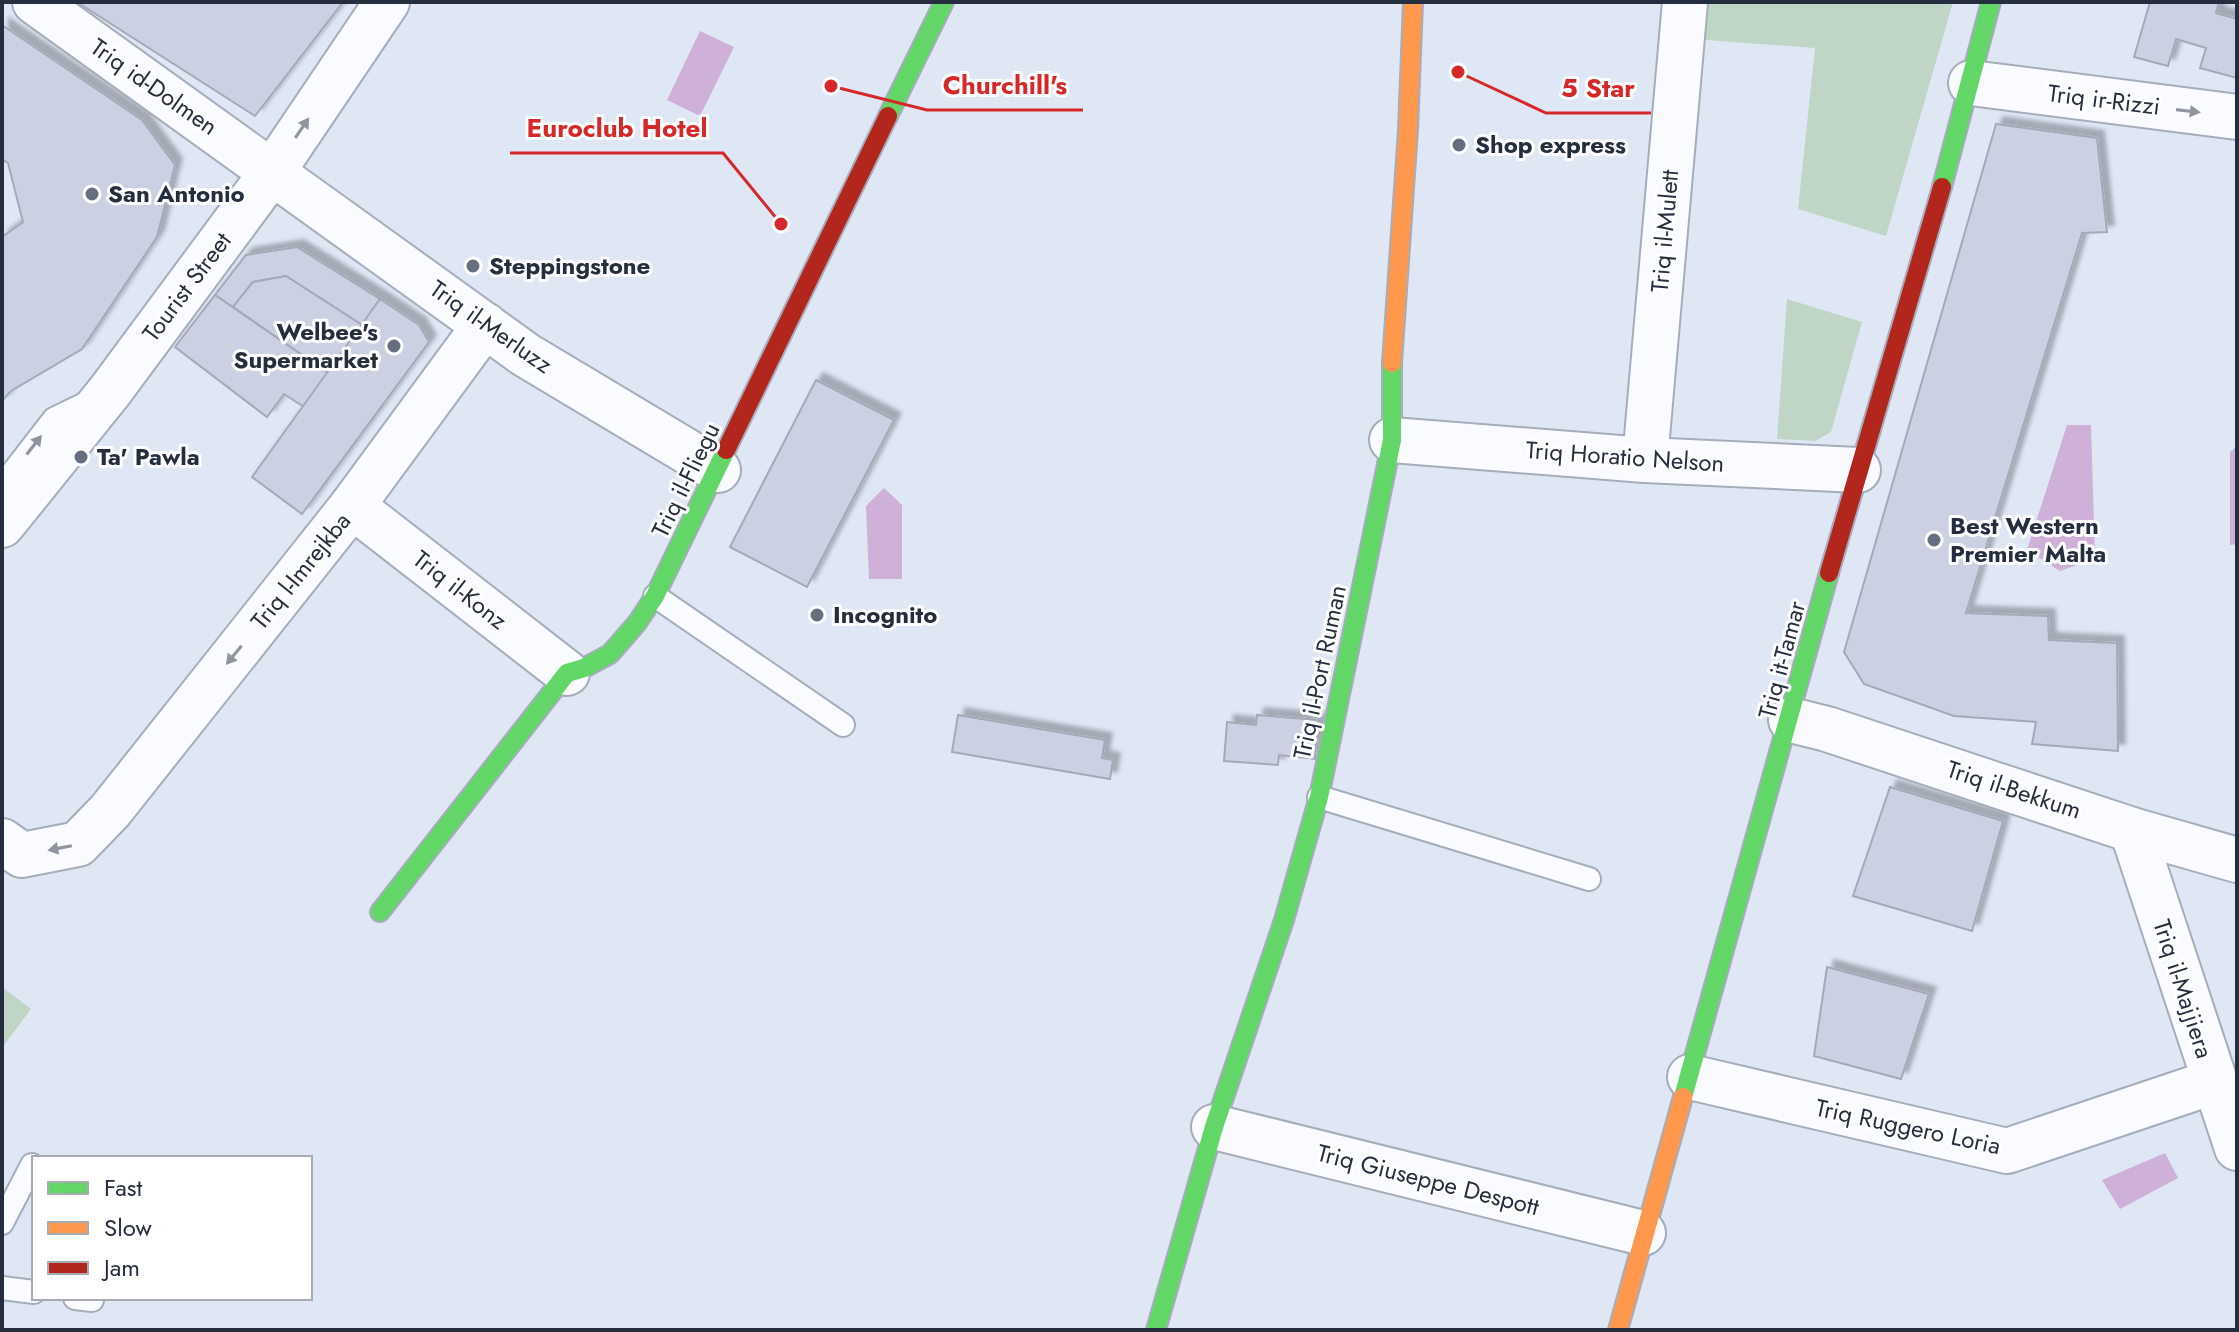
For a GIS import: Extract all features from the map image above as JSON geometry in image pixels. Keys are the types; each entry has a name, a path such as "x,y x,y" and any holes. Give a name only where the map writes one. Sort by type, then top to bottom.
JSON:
{"street":[{"name":"Triq id-Dolmen","path":"35,2 273,171"},
{"name":"Tourist Street","path":"2,525 110,391 273,171 387,2"},
{"name":"Triq il-Fliegu","path":"567,673 591,667 617,649 655,596 944,2"},
{"name":"Triq il-Port Ruman","path":"1156,1330 1214,1127 1284,920 1319,797 1392,440 1392,341 1408,130 1413,2"},
{"name":"Triq il-Mulett","path":"1645,460 1685,2"},
{"name":"Triq it-Tamar","path":"1618,1330 1643,1233 1791,720 1858,470 1971,83 1991,2"},
{"name":"Triq ir-Rizzi","path":"1971,83 2237,117"},
{"name":"Triq il-Merluzz","path":"273,171 526,355 718,470"},
{"name":"Triq l-Imrejkba","path":"2,841 22,855 78,844 110,811 352,506 485,325"},
{"name":"Triq Horatio Nelson","path":"1392,440 1645,460 1858,470"},
{"name":"Triq il-Konz","path":"352,506 567,673"},
{"path":"380,912 567,673"},
{"name":"Triq il-Bekkum","path":"1791,720 1827,729 2132,830 2237,860"},
{"name":"Triq il-Majjiera","path":"2132,830 2237,1148"},
{"name":"Triq Ruggero Loria","path":"1690,1077 2007,1151 2213,1082"},
{"name":"Triq Giuseppe Despott","path":"1214,1127 1643,1233"}],"lane":[{"path":"2,514 13,472 54,419 110,391"},
{"path":"655,596 843,725"},
{"path":"1319,797 1589,879"},
{"path":"2,1223 32,1165"},
{"path":"2,1288 32,1292"}],"green space":[{"path":"1697,2 1953,2 1886,236 1798,209 1815,48 1693,39"},
{"path":"1787,299 1862,322 1831,432 1815,441 1777,439"},
{"path":"2,987 31,1009 2,1048"}],"shaded area":[{"path":"700,31 734,47 700,116 667,100"},
{"path":"2067,425 2091,425 2095,559 2060,571 2027,550"},
{"path":"2237,446 2237,544 2230,545 2230,452"},
{"path":"884,488 902,505 902,579 869,579 866,506"},
{"path":"2165,1153 2178,1178 2120,1209 2102,1180"}],"building":[{"path":"77,2 343,2 255,116"},
{"path":"2150,2 2219,2 2216,13 2237,19 2237,78 2200,68 2206,48 2176,39 2168,66 2134,57"},
{"name":"San Antonio","path":"2,25 142,120 175,165 157,237 82,349 11,391 2,401 2,237 23,222 8,163 2,159"},
{"path":"1996,124 2097,138 2107,232 2082,233 1966,613 2048,616 2049,640 2117,643 2118,751 2032,744 2036,722 1954,716 1864,684 1844,652"},
{"path":"297,247 380,299 362,325 286,276 253,282 233,307 215,295 246,255"},
{"path":"286,276 362,325 328,373 233,307 253,282"},
{"path":"215,295 328,373 304,407 284,394 267,417 175,347"},
{"path":"380,299 419,325 429,342 302,514 252,477"},
{"path":"816,380 894,420 807,587 730,547"},
{"path":"958,715 1105,740 1102,758 1113,760 1110,779 952,752"},
{"path":"1257,715 1318,720 1315,759 1279,755 1278,765 1224,761 1227,722 1256,725"},
{"path":"1890,787 2003,821 1972,931 1853,896"},
{"path":"1827,967 1929,994 1901,1079 1814,1056"}],"traffic: fast":[{"path":"888,116 944,2"},
{"path":"1942,187 1991,2"},
{"path":"1156,1330 1214,1127 1284,920 1319,797 1392,440 1392,363"},
{"path":"380,912 567,673 610,654 637,623 655,596 726,450"},
{"path":"1683,1097 1829,573"}],"traffic: slow":[{"path":"1392,363 1408,130 1413,2"},
{"path":"1618,1330 1683,1097"}],"traffic: jam":[{"path":"726,450 888,116"},
{"path":"1829,573 1942,187"}],"place":[{"name":"5 Star","path":"1458,72"},
{"name":"Churchill's","path":"831,86"},
{"name":"Shop express","path":"1459,145"},
{"name":"San Antonio","path":"92,194"},
{"name":"Euroclub Hotel","path":"781,224"},
{"name":"Steppingstone","path":"473,266"},
{"name":"Welbee's Supermarket","path":"394,346"},
{"name":"Ta' Pawla","path":"81,457"},
{"name":"Best Western Premier Malta","path":"1934,540"},
{"name":"Incognito","path":"817,615"}]}
